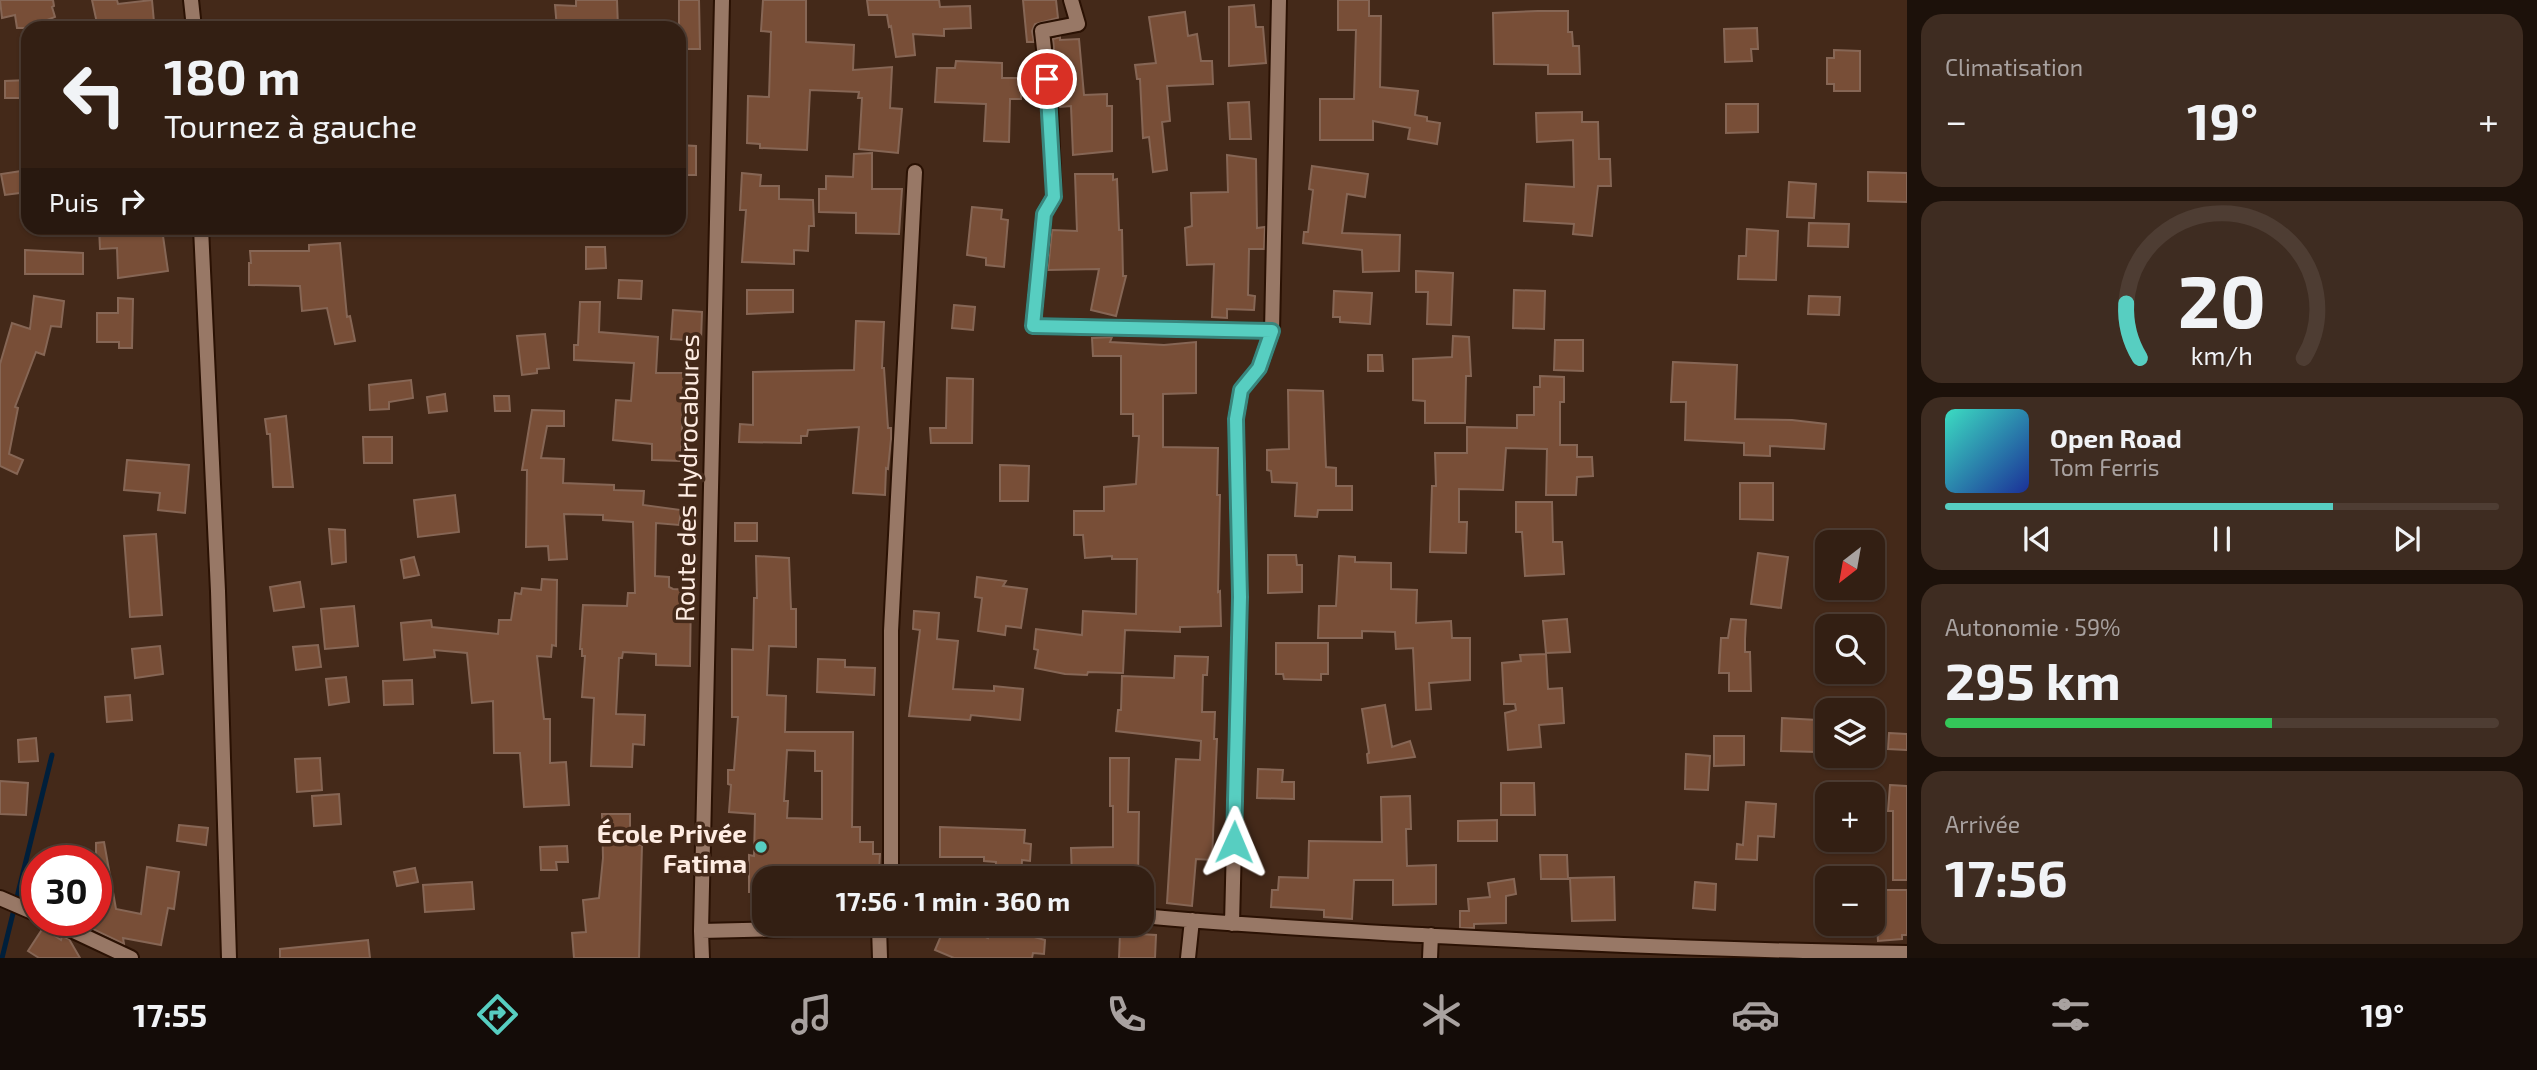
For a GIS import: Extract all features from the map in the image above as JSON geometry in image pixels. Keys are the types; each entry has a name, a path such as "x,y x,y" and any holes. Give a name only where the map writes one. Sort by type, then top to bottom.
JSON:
{"street":[{"path":"191,0 193,21"},
{"name":"Route des Hydrocabures","path":"702,958 722,0"},
{"path":"1071,0 1079,24 1042,31 1054,197 1044,214 1033,326 1272,331"},
{"path":"1232,924 1240,597 1236,419 1241,390 1259,368 1272,331 1279,0"},
{"path":"891,866 891,631 915,172"},
{"path":"201,235 218,591 229,958"},
{"path":"3,899 21,908"},
{"path":"1154,916 1232,924 1746,951 1907,953"},
{"path":"1188,958 1192,920"},
{"path":"701,931 752,929"},
{"path":"1430,958 1431,935"},
{"path":"84,936 131,958"},
{"path":"880,958 885,936"}],"building":[{"path":"0,0 53,0 55,17 44,21 21,21 21,28 17,28 15,15 2,18"},
{"path":"92,0 117,0 118,4 152,0 154,21 96,21"},
{"path":"576,0 617,0 618,21 556,21 555,5 576,6"},
{"path":"679,0 699,0 700,49 686,49 686,21 679,21"},
{"path":"763,0 806,0 806,42 854,45 853,70 892,67 890,108 902,109 898,153 859,149 862,98 858,98 859,92 810,90 807,150 760,148 760,144 747,143 748,96 769,97 771,32 761,31"},
{"path":"867,0 939,0 940,7 970,6 971,28 944,29 944,36 913,34 915,55 896,57 887,15 869,15"},
{"path":"1023,0 1056,0 1058,18 1035,24 1032,31 1034,42 1027,42"},
{"path":"1338,0 1369,0 1369,16 1381,16 1380,87 1418,91 1415,115 1440,123 1437,144 1408,139 1410,128 1373,121 1373,140 1320,140 1320,99 1354,99 1356,30 1338,30"},
{"path":"1254,5 1256,27 1263,27 1266,63 1229,66 1229,7"},
{"path":"1568,11 1568,32 1572,32 1573,46 1579,46 1580,74 1548,74 1548,65 1494,64 1493,13"},
{"path":"1185,12 1188,36 1197,34 1201,61 1212,61 1213,84 1167,86 1170,121 1162,122 1167,170 1153,172 1149,137 1143,138 1140,79 1137,79 1135,65 1156,63 1149,17"},
{"path":"1757,28 1758,49 1751,49 1752,61 1725,62 1724,29"},
{"path":"1060,37 1060,40 1079,39 1084,95 1107,94 1107,106 1112,106 1112,151 1073,155 1071,106 1060,107 1053,39"},
{"path":"1834,50 1860,51 1860,91 1834,91 1834,84 1827,84 1827,58 1834,58"},
{"path":"956,61 1002,63 1002,78 1021,78 1021,99 1010,99 1009,142 984,141 986,104 935,102 937,68 955,68"},
{"path":"21,80 21,98 5,98 5,81"},
{"path":"1249,102 1251,139 1230,139 1228,103"},
{"path":"1726,104 1758,104 1758,132 1726,133"},
{"path":"1582,112 1582,122 1598,122 1599,159 1610,159 1611,186 1598,186 1592,236 1573,234 1574,224 1524,221 1526,184 1574,187 1573,140 1537,142 1536,113"},
{"path":"686,145 696,146 696,175 686,175"},
{"path":"872,153 872,189 902,189 899,234 856,233 856,213 819,212 819,189 826,189 826,176 853,177 854,154"},
{"path":"1227,155 1256,159 1257,228 1265,227 1264,249 1249,249 1248,295 1255,296 1254,310 1227,309 1227,318 1212,317 1214,264 1187,265 1185,228 1192,226 1191,193 1228,192"},
{"path":"1312,166 1368,174 1365,197 1347,194 1342,233 1400,235 1399,271 1363,272 1362,250 1303,243 1304,232 1308,232 1313,190 1309,189"},
{"path":"21,171 21,193 5,195 1,174"},
{"path":"1868,172 1907,173 1907,202 1868,201"},
{"path":"742,173 761,175 760,186 779,186 779,199 813,200 814,226 809,226 808,251 794,250 794,264 742,262 746,210 740,210"},
{"path":"1075,174 1113,174 1113,180 1117,179 1123,276 1126,276 1116,316 1091,310 1099,269 1048,270 1052,230 1077,231"},
{"path":"1789,182 1816,184 1814,218 1787,217"},
{"path":"972,207 1002,210 1001,219 1008,220 1004,267 986,265 986,258 967,255"},
{"path":"1809,223 1849,224 1848,247 1808,246"},
{"path":"1747,229 1778,231 1776,280 1738,279 1739,256 1746,256"},
{"path":"99,235 163,236 168,271 118,278 117,248 100,249"},
{"path":"340,243 347,317 350,316 355,341 335,344 327,308 302,311 300,286 249,285 249,263 250,251 309,251 309,245"},
{"path":"586,247 605,247 606,268 586,269"},
{"path":"25,250 83,253 83,274 25,274"},
{"path":"1416,271 1453,273 1451,325 1427,324 1428,292 1416,292"},
{"path":"619,280 642,281 641,299 618,298"},
{"path":"747,290 793,290 793,312 747,314"},
{"path":"1514,290 1545,291 1544,329 1513,328"},
{"path":"1334,291 1372,293 1370,324 1340,322 1340,317 1333,317"},
{"path":"34,296 64,301 61,327 51,326 44,355 36,352 15,407 18,408 9,454 23,460 17,474 0,466 0,364 12,323 30,329"},
{"path":"1809,296 1840,297 1839,315 1808,314"},
{"path":"118,298 133,299 132,348 119,348 119,342 97,342 97,313 118,313"},
{"path":"580,302 600,302 599,332 658,337 656,373 685,373 686,402 683,401 681,461 652,460 652,444 613,440 616,400 631,401 634,363 574,360 574,345 578,345"},
{"path":"954,305 975,307 973,330 952,328"},
{"path":"673,310 702,312 701,341 671,339"},
{"path":"856,321 884,322 882,368 888,428 891,428 885,495 853,493 859,427 808,430 807,436 801,436 801,443 739,442 740,424 753,425 753,372 854,370"},
{"path":"545,334 549,368 522,375 517,336"},
{"path":"1453,336 1469,337 1471,376 1466,376 1465,423 1425,423 1425,401 1413,400 1413,359 1452,357"},
{"path":"1112,337 1110,342 1164,345 1196,342 1196,393 1163,394 1163,447 1218,448 1218,592 1220,591 1221,626 1180,627 1180,632 1125,630 1123,673 1065,674 1035,668 1038,650 1034,649 1036,629 1082,635 1083,611 1136,614 1137,559 1112,559 1112,556 1085,558 1083,535 1074,535 1074,511 1104,511 1104,487 1136,484 1139,436 1133,436 1133,414 1121,414 1121,356 1093,356 1092,338"},
{"path":"1555,340 1583,340 1583,371 1554,370"},
{"path":"1368,355 1382,355 1383,371 1368,371"},
{"path":"1673,362 1737,365 1735,419 1792,420 1826,424 1824,449 1770,446 1770,456 1744,455 1744,443 1685,440 1686,402 1671,402"},
{"path":"1540,376 1564,377 1564,402 1560,402 1560,445 1577,445 1577,457 1592,457 1593,476 1577,477 1576,495 1546,495 1547,449 1506,448 1503,490 1459,489 1459,522 1467,522 1466,553 1430,552 1432,486 1436,486 1435,453 1467,453 1467,427 1517,428 1517,415 1534,415 1534,387 1540,387"},
{"path":"947,378 973,379 972,443 931,443 930,428 946,428"},
{"path":"411,380 413,398 389,402 389,409 370,410 369,385"},
{"path":"1288,390 1323,391 1326,467 1336,468 1336,486 1352,486 1352,510 1318,510 1317,517 1295,516 1297,483 1272,482 1271,471 1267,470 1267,450 1289,449"},
{"path":"445,394 447,411 429,413 427,397"},
{"path":"494,396 509,396 510,411 495,411"},
{"path":"532,410 564,411 564,426 547,426 541,458 564,459 563,483 614,485 614,490 644,491 643,505 681,510 679,525 656,523 655,576 669,577 669,587 673,589 691,590 690,666 656,665 656,654 623,652 622,658 619,658 616,714 645,715 644,745 633,744 632,767 591,766 594,698 582,697 585,656 582,656 580,649 583,605 627,606 628,593 635,593 633,522 603,520 603,515 564,514 567,559 549,560 548,546 526,547 527,470 522,470"},
{"path":"286,416 293,487 273,487 270,434 267,434 265,419"},
{"path":"363,437 392,437 392,463 364,463"},
{"path":"127,460 189,465 185,513 158,510 160,493 124,490"},
{"path":"1000,465 1029,466 1028,501 1000,501"},
{"path":"1740,483 1773,483 1773,520 1740,519"},
{"path":"455,495 459,532 418,537 414,500"},
{"path":"1516,502 1552,502 1553,542 1562,542 1564,574 1525,576 1522,532 1516,532"},
{"path":"735,523 757,523 757,541 735,541"},
{"path":"329,529 345,530 346,562 332,564"},
{"path":"156,534 162,615 130,617 124,536"},
{"path":"1758,553 1788,557 1781,608 1751,604"},
{"path":"1268,555 1296,555 1297,565 1302,565 1302,592 1268,593"},
{"path":"756,556 789,558 791,609 796,609 796,647 769,646 767,695 786,696 785,732 853,732 852,827 860,827 860,842 873,842 873,854 880,854 879,866 752,866 752,892 749,892 749,855 754,856 755,814 729,812 731,785 728,784 728,770 734,770 738,717 732,717 732,649 753,650 754,598 757,598","holes":["787,750 815,751 815,771 822,771 822,819 787,818 788,801 784,801"]},
{"path":"1339,556 1355,557 1355,562 1391,563 1391,589 1417,590 1416,623 1451,621 1452,638 1470,638 1470,680 1429,683 1431,709 1416,710 1413,648 1396,649 1395,632 1362,631 1362,638 1318,638 1319,606 1336,606"},
{"path":"414,557 419,575 404,578 401,560"},
{"path":"977,577 1006,581 1003,586 1027,589 1021,628 1006,626 1005,635 978,631 982,598 975,597"},
{"path":"542,579 557,580 556,646 552,645 551,657 537,656 544,719 550,719 550,763 566,762 569,805 524,807 520,753 494,753 493,701 472,703 467,653 434,650 435,657 404,660 401,623 431,620 432,627 498,634 499,620 511,620 515,593 521,594 522,588 541,590"},
{"path":"300,582 304,607 274,611 270,587"},
{"path":"354,606 358,646 325,649 321,609"},
{"path":"914,611 939,613 937,639 958,641 953,689 994,691 994,686 1023,689 1020,720 971,715 970,720 909,716 920,630 913,629"},
{"path":"1567,619 1570,652 1546,653 1543,621"},
{"path":"1731,619 1746,620 1745,652 1750,652 1751,691 1729,691 1729,673 1719,673 1721,638 1728,638"},
{"path":"1276,643 1328,643 1328,674 1321,674 1321,680 1284,679 1283,674 1276,674"},
{"path":"318,645 321,667 296,670 293,647"},
{"path":"160,646 163,674 135,678 132,649"},
{"path":"1546,654 1548,689 1562,688 1564,723 1539,725 1541,747 1508,750 1505,713 1516,710 1515,704 1504,704 1502,663 1521,661 1520,655"},
{"path":"1175,656 1208,657 1207,675 1203,675 1202,712 1215,712 1214,739 1217,739 1212,860 1196,859 1192,906 1167,903 1176,759 1200,760 1201,741 1116,731 1118,710 1121,710 1122,676 1174,678"},
{"path":"818,659 845,660 845,667 875,668 874,695 817,692"},
{"path":"346,677 349,702 329,705 326,679"},
{"path":"412,680 413,704 384,705 383,681"},
{"path":"130,695 132,720 107,722 105,697"},
{"path":"1385,705 1392,747 1410,741 1415,757 1368,763 1362,709"},
{"path":"1782,718 1815,720 1815,752 1781,751"},
{"path":"1889,733 1907,734 1907,750 1888,749"},
{"path":"1714,736 1744,736 1744,765 1714,766"},
{"path":"36,738 38,761 19,762 18,740"},
{"path":"1686,754 1710,756 1708,790 1685,789"},
{"path":"320,758 322,790 297,792 295,759"},
{"path":"1110,758 1129,758 1128,812 1139,812 1138,866 1072,866 1071,848 1113,847 1113,806 1110,806"},
{"path":"1258,769 1283,770 1282,782 1294,782 1294,799 1257,798"},
{"path":"0,781 28,783 26,815 0,814"},
{"path":"1501,783 1534,783 1535,815 1501,815"},
{"path":"1890,785 1907,786 1907,880 1893,880 1893,811 1888,811"},
{"path":"339,794 341,824 314,826 312,796"},
{"path":"1410,796 1411,829 1406,829 1407,866 1436,865 1436,904 1393,905 1393,880 1354,880 1352,919 1324,917 1324,910 1271,907 1272,890 1278,890 1279,877 1308,878 1309,841 1382,842 1381,797"},
{"path":"1746,802 1776,804 1774,837 1758,836 1757,860 1736,859 1737,844 1743,845"},
{"path":"602,814 630,814 630,844 642,845 639,958 574,958 572,933 586,932 583,900 599,898 603,858"},
{"path":"1497,820 1497,841 1458,841 1458,821"},
{"path":"179,825 208,828 206,845 177,841"},
{"path":"940,827 1025,830 1024,843 1031,844 1030,861 1022,860 1022,866 996,866 996,862 984,861 984,857 940,857"},
{"path":"567,846 568,862 556,862 557,870 541,870 540,847"},
{"path":"1540,855 1567,855 1568,879 1541,879"},
{"path":"147,867 179,872 174,909 168,908 161,945 123,938 124,944 107,936 112,936 112,887 116,909 141,914"},
{"path":"415,868 418,882 397,886 394,872"},
{"path":"1614,877 1615,920 1572,921 1570,878"},
{"path":"1514,879 1516,894 1506,896 1506,923 1474,924 1474,928 1460,928 1460,911 1469,911 1468,899 1490,897 1488,883"},
{"path":"472,882 474,909 425,912 423,885"},
{"path":"1695,882 1716,884 1715,910 1693,908"},
{"path":"1885,890 1907,890 1907,935 1902,935 1902,939 1878,941 1878,936 1885,936"},
{"path":"1156,935 1155,958 1119,958 1120,936"},
{"path":"38,936 55,936 61,940 62,936 69,939 80,958 39,958 28,951"},
{"path":"941,936 1031,936 1045,940 1044,954 1033,953 1032,958 954,958 935,950"},
{"path":"368,940 370,958 280,958 280,949"}],"waterway":[{"path":"2,958 52,755"}],"place":[{"name":"École Privée Fatima","path":"761,847"}],"route":[{"path":"1047,79 1054,197 1044,214 1033,326 1272,331 1259,368 1241,390 1236,419 1240,597 1234,842"}]}
